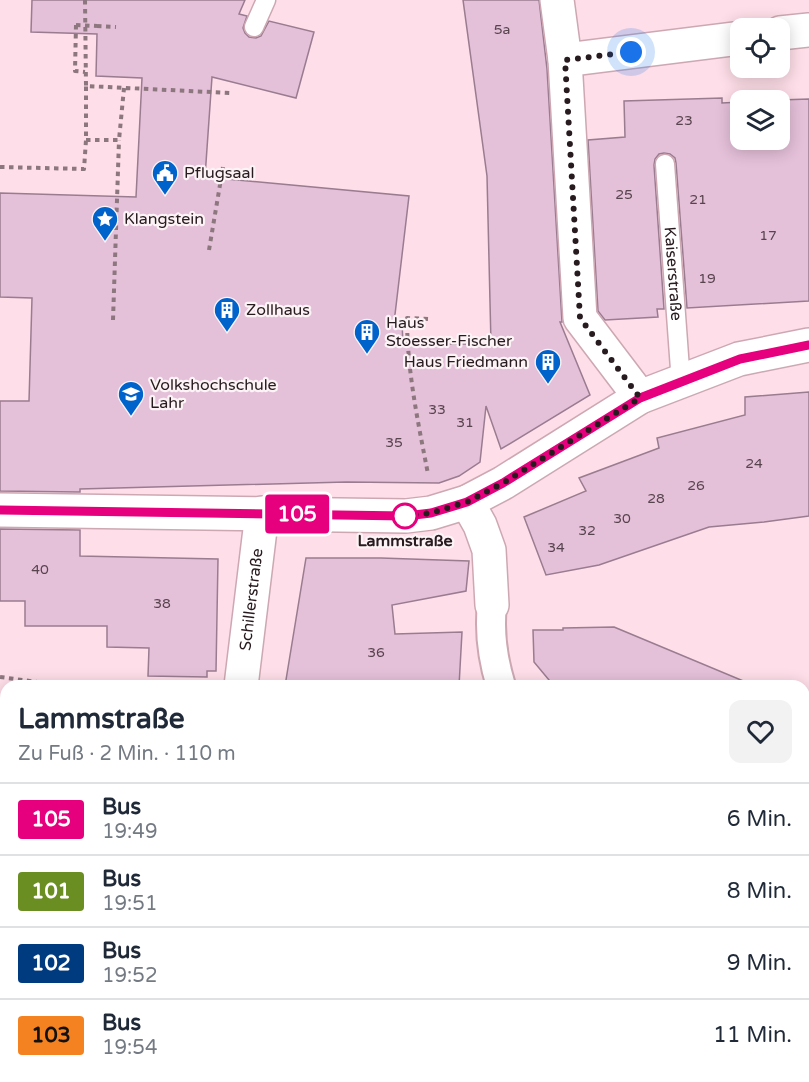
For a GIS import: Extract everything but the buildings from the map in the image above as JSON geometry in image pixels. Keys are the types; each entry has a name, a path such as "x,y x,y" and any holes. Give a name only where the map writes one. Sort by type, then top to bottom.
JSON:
{"street":[{"path":"557,0 565,60 580,318 640,398"},
{"path":"790,32 809,30"},
{"path":"565,60 730,39"},
{"path":"0,510 406,516 431,513 467,502 503,483 640,398 740,359 809,345"},
{"path":"467,502 480,525 489,550 492,605 490,622 495,666 499,680"},
{"name":"Schillerstraße","path":"242,680 262,513"}],"lane":[{"path":"254,27 266,0"},
{"name":"Kaiserstraße","path":"665,164 681,383"}],"path":[{"path":"0,167 84,169 86,0"},
{"path":"85,72 75,71 76,25 116,27"},
{"path":"86,86 230,93"},
{"path":"113,320 119,140 124,88"},
{"path":"86,140 119,140"},
{"path":"209,250 223,168"},
{"path":"428,319 407,318 407,337 412,392 429,479 431,513"},
{"path":"0,676 27,680"}],"bus line":[{"name":"105","path":"0,510 406,516 431,513 467,502 503,483 640,398 740,359 809,345"}],"place":[{"name":"Pflugsaal","path":"165,196"},
{"name":"Klangstein","path":"105,242"},
{"name":"Zollhaus","path":"227,333"},
{"name":"Haus Stoesser-Fischer","path":"367,355"},
{"name":"Haus Friedmann","path":"548,385"},
{"name":"Volkshochschule Lahr","path":"131,417"},
{"name":"Lammstraße","path":"405,516"}],"route":[{"path":"405,516 431,513 467,502 503,483 640,398 580,318 565,60 631,52"}]}
